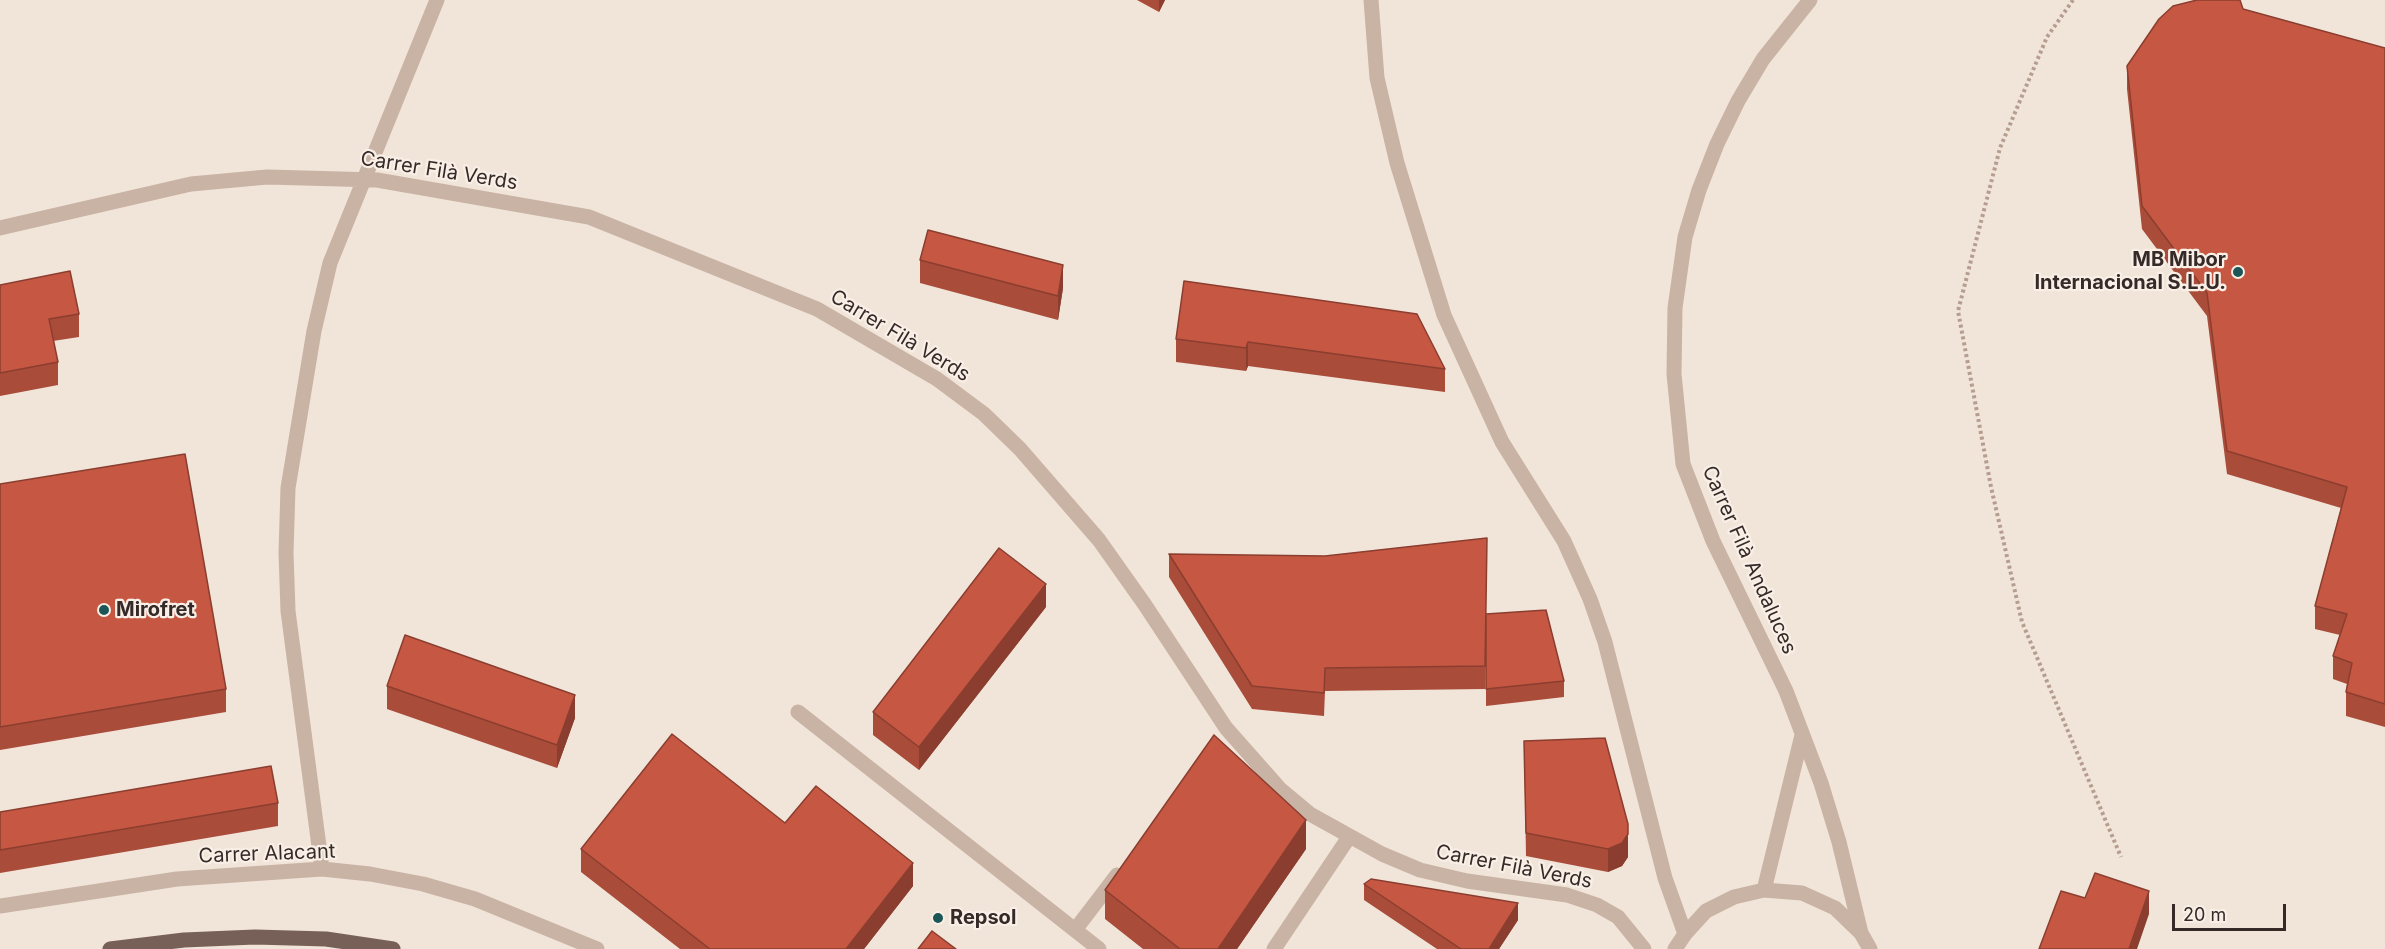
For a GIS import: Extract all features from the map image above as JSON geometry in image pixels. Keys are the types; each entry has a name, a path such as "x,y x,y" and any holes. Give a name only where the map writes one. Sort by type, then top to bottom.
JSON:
{"main road":[{"path":"110,949 184,940 255,937 326,939 393,949"}],"street":[{"path":"322,869 288,611 286,553 288,488 300,406 327,275 363,179 436,0"},
{"path":"1371,0 1377,78 1397,163 1438,297 1480,400 1502,442 1564,542 1590,599 1605,642 1665,878 1685,934"},
{"name":"Carrer Filà Andaluces","path":"1810,0 1763,59 1717,144 1699,190 1685,237 1675,308 1674,374 1683,464 1713,541 1786,691 1821,783 1839,842 1862,933"},
{"name":"Carrer Filà Verds","path":"0,228 191,184 267,177 363,179 589,217 817,309 937,379 984,414 1058,490 1145,605 1223,733 1280,789 1310,814 1349,837 1420,870 1467,881 1567,895 1597,905 1618,917 1644,949"},
{"path":"798,712 1099,949"},
{"path":"1764,890 1802,735"},
{"path":"1274,949 1349,837"},
{"path":"1075,930 1124,866"},
{"name":"Carrer Alacant","path":"0,906 177,879 322,869 402,880 475,899 597,949"},
{"path":"1676,949 1685,934 1706,912 1734,897 1764,890 1802,893 1835,908 1862,933 1870,949"}],"path":[{"path":"2073,0 2047,37 2000,148 1958,311 1992,487 2022,622 2121,856"}],"building":[{"path":"2197,0 2240,0 2243,9 2385,48 2385,704 2346,692 2352,663 2333,656 2347,614 2315,606 2347,487 2227,451 2207,293 2142,206 2127,66 2159,19 2173,6"},
{"path":"928,230 1063,265 1058,296 920,260"},
{"path":"70,271 79,314 49,319 58,362 0,373 0,285"},
{"path":"1184,281 1417,314 1445,369 1248,342 1246,348 1176,339"},
{"name":"Mirofret","path":"185,454 226,689 0,727 0,484"},
{"path":"1487,538 1485,666 1325,668 1324,693 1252,686 1169,554 1325,556"},
{"path":"999,548 1046,584 919,747 873,712"},
{"path":"1546,610 1564,681 1486,689 1486,614"},
{"path":"405,635 575,695 557,745 387,686"},
{"path":"672,734 785,823 816,786 913,863 846,949 710,949 581,849"},
{"path":"1214,735 1306,820 1218,949 1180,949 1105,890"},
{"path":"1605,738 1628,824 1628,834 1622,843 1608,849 1526,833 1524,741"},
{"path":"271,766 278,803 0,850 0,812"},
{"path":"2095,873 2149,891 2129,949 2039,949 2061,891 2085,898"},
{"path":"1371,879 1518,903 1489,949 1461,949 1364,884"},
{"path":"932,931 956,949 918,949"}],"place":[{"name":"MB Mibor Internacional S.L.U.","path":"2238,272"},
{"name":"Mirofret","path":"104,610"},
{"name":"Repsol","path":"938,918"}]}
